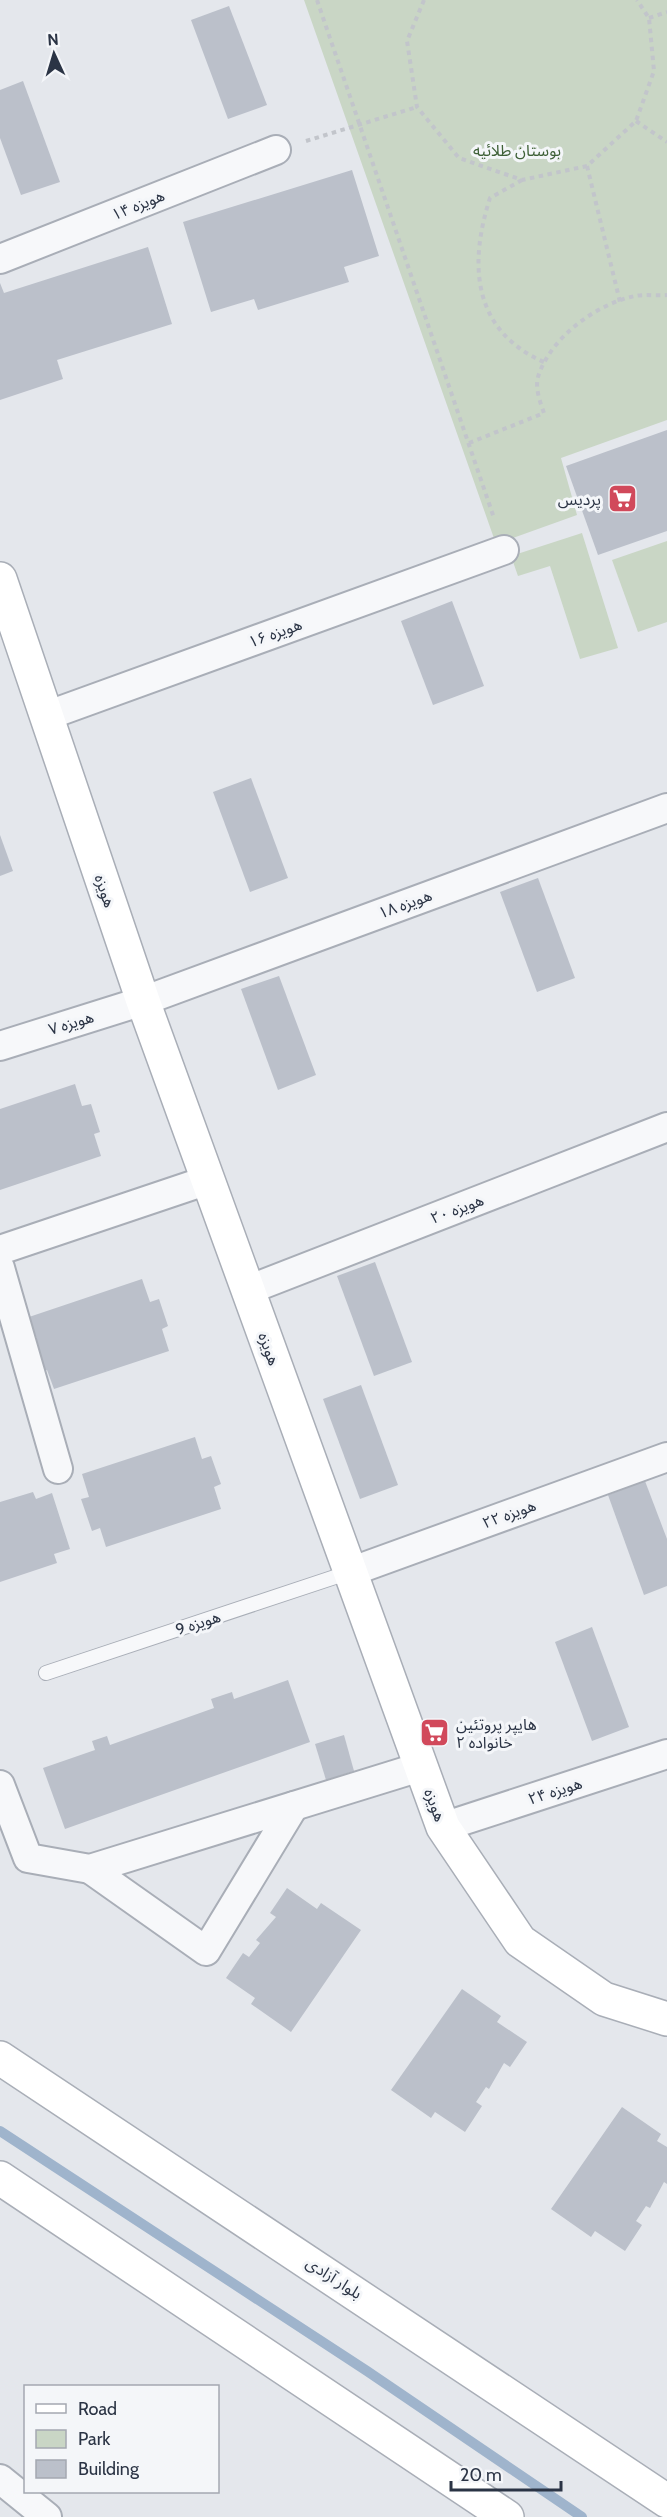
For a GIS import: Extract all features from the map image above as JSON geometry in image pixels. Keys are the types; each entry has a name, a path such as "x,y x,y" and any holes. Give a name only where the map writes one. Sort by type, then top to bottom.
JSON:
{"street":[{"name":"هویزه ۱۴","path":"0,259 276,150"},
{"name":"هویزه ‍۱۶","path":"46,716 504,550"},
{"name":"هویزه","path":"0,579 143,1001 443,1827 520,1941 604,1999 667,2019"},
{"name":"هویزه ‍۱۸","path":"143,1001 667,808"},
{"name":"هویزه ۷","path":"0,1046 143,1001"},
{"name":"هویزه ‍۲۰","path":"248,1290 667,1127"},
{"path":"0,1250 208,1180"},
{"path":"0,1268 58,1469"},
{"name":"هویزه ‍۲۲","path":"350,1572 667,1457"},
{"name":"هویزه ‍۲۴","path":"443,1827 667,1754"},
{"path":"90,1869 420,1767"},
{"path":"0,1785 28,1858 90,1869 206,1951 294,1806"},
{"name":"بلوار آزادی","path":"0,2058 667,2500"},
{"path":"0,2178 507,2517"},
{"path":"0,2479 47,2517"}],"lane":[{"name":"هویزه 9","path":"46,1673 350,1572"}],"path":[{"path":"317,0 504,550"},
{"path":"424,0 407,41 417,107 459,158 522,180"},
{"path":"546,363 525,354 504,335 486,310 479,286 477,262 480,229 490,198 522,180 587,166 636,121 654,71 649,18 637,0"},
{"path":"649,18 667,12"},
{"path":"276,150 417,107"},
{"path":"636,121 667,142"},
{"path":"587,166 620,302"},
{"path":"469,443 544,413 539,399 538,377 556,344 577,325 604,308 634,296 667,295"}],"green space":[{"name":"بوستان طلائیه","path":"304,0 667,0 667,420 561,458 577,515 496,544"},
{"path":"582,533 618,648 580,659 550,566 518,576 511,556"},
{"path":"667,541 667,622 638,632 612,560"}],"building":[{"path":"229,6 267,105 228,119 191,20"},
{"path":"23,81 60,182 21,195 0,138 0,90"},
{"path":"352,170 379,256 344,267 349,282 258,310 254,299 211,312 183,222"},
{"path":"148,247 172,324 57,360 63,379 0,400 0,283 4,293"},
{"name":"پردیس","path":"667,430 667,531 598,555 566,466"},
{"path":"452,601 484,686 433,705 401,621"},
{"path":"251,778 288,878 250,892 213,792"},
{"path":"0,835 13,871 0,876"},
{"path":"538,878 575,978 537,992 500,892"},
{"path":"279,976 316,1075 278,1090 241,989"},
{"path":"75,1084 82,1106 91,1104 100,1132 94,1134 101,1156 0,1190 0,1109"},
{"path":"375,1262 412,1362 374,1376 337,1276"},
{"path":"142,1279 150,1302 159,1299 168,1326 162,1329 169,1351 54,1389 47,1370 40,1373 29,1342 37,1339 29,1317"},
{"path":"361,1385 398,1485 360,1499 323,1399"},
{"path":"195,1437 202,1459 211,1456 221,1484 214,1487 221,1509 106,1547 100,1528 92,1531 81,1499 89,1497 82,1474"},
{"path":"645,1481 667,1539 667,1586 644,1595 608,1495"},
{"path":"33,1492 36,1499 52,1493 70,1549 54,1554 57,1563 0,1582 0,1502"},
{"path":"592,1627 629,1727 592,1741 555,1642"},
{"path":"288,1680 310,1742 65,1829 43,1768 95,1750 92,1741 107,1736 110,1745 214,1708 211,1699 232,1692 234,1699"},
{"path":"344,1735 354,1771 326,1780 315,1744"},
{"path":"287,1888 317,1909 321,1903 361,1930 291,2032 251,2004 255,1998 226,1978 243,1953 249,1957 260,1943 256,1940 276,1917 270,1913"},
{"path":"462,1989 501,2016 497,2022 527,2042 510,2067 504,2063 489,2089 486,2087 476,2102 482,2106 465,2132 435,2112 431,2118 391,2090"},
{"path":"622,2107 661,2134 657,2141 667,2147 667,2184 664,2182 650,2208 646,2206 636,2221 642,2225 625,2251 595,2231 591,2237 551,2209"}],"waterway":[{"path":"0,2131 367,2371 582,2517"}],"place":[{"name":"پردیس","path":"622,499"},
{"name":"هایپر پروتئین خانواده ۲","path":"435,1733"}]}
